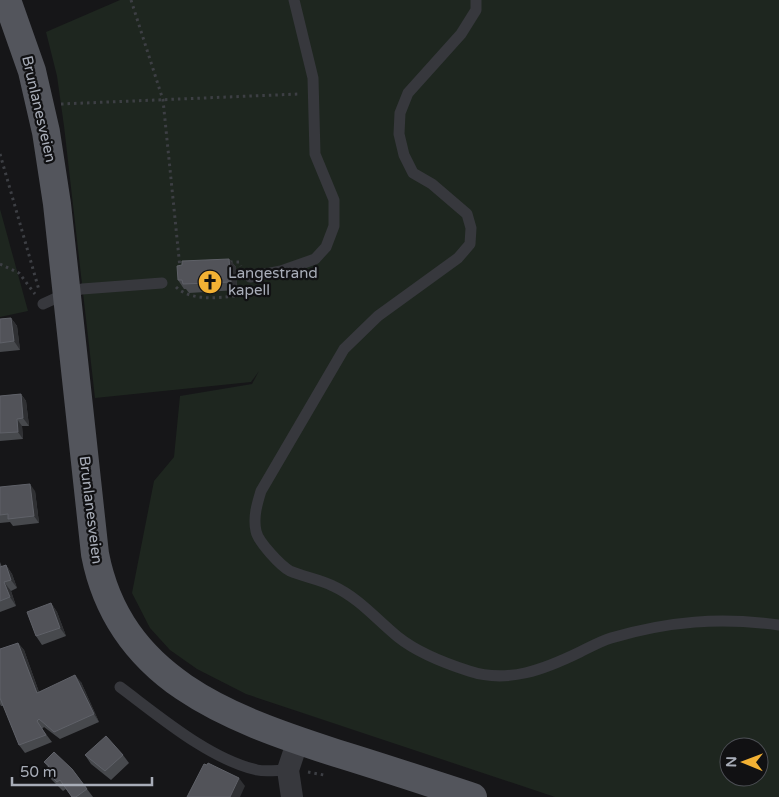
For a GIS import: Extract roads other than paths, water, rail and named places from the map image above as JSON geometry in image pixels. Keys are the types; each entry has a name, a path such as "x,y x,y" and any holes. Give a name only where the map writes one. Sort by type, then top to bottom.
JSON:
{"main road":[{"name":"Brunlanesveien","path":"6,0 23,41 40,104 52,165 55,298 99,572 114,611 126,633 144,654 174,681 234,715 298,740 473,797"}],"street":[{"path":"292,797 288,770 298,740"}],"lane":[{"path":"250,277 281,271 315,259 321,254 331,237 334,220 334,200 315,154 312,65 294,0"},
{"path":"476,0 476,10 461,34 408,93 400,113 399,134 404,155 413,172 432,184 467,214 471,228 470,244 458,258 378,316 344,349 261,490 255,512 256,533 272,556 289,570 319,579 347,592 398,638 431,658 470,672 494,677 517,675 552,665 609,638 661,625 704,620 779,625"},
{"path":"55,298 82,289 162,283"},
{"path":"120,687 158,716 232,762 259,770 288,770"}],"place":[{"name":"Langestrand kapell","path":"210,282"}]}
